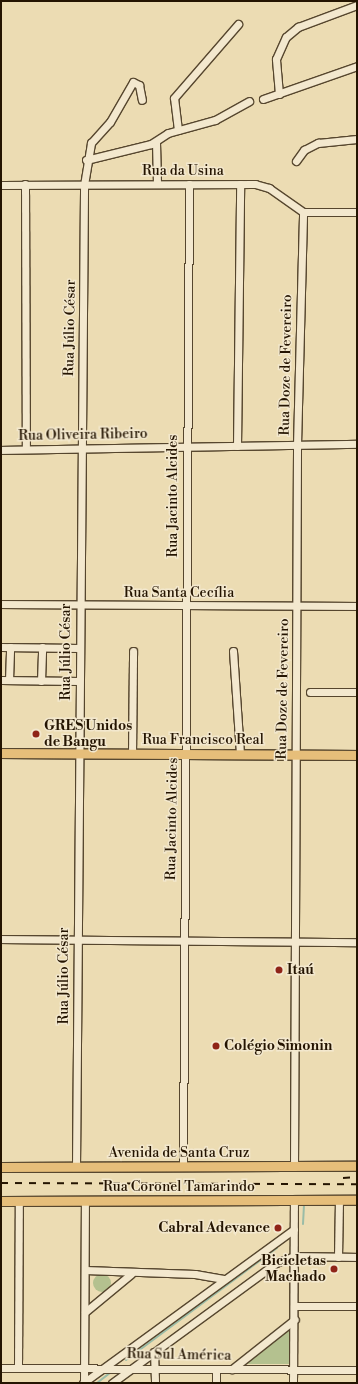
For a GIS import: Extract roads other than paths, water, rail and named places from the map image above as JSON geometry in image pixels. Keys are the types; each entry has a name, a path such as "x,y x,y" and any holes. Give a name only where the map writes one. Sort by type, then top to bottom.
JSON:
{"main road":[{"name":"Rua Francisco Real","path":"1,753 357,755"},
{"name":"Avenida de Santa Cruz","path":"1,1167 357,1166"},
{"name":"Rua Coronel Tamarindo","path":"1,1201 357,1200"}],"street":[{"path":"279,94 276,59 286,37 298,27 357,5"},
{"path":"178,130 174,98 238,24"},
{"path":"263,99 357,66"},
{"name":"Rua Júlio César","path":"76,1167 78,754 84,185 86,160 90,143 110,122 133,82 139,84 142,100"},
{"path":"86,160 156,142 178,130 211,122 249,101"},
{"path":"296,161 304,150 318,143 357,139"},
{"path":"156,142 156,183"},
{"name":"Rua da Usina","path":"1,185 156,183 240,184 269,188 303,212"},
{"path":"25,184 26,449"},
{"name":"Rua Jacinto Alcides","path":"183,1167 187,606 186,446 189,184"},
{"path":"237,446 240,184"},
{"path":"303,212 357,212"},
{"name":"Rua Doze de Fevereiro","path":"294,1167 294,755 298,607 297,445 303,212"},
{"name":"Rua Oliveira Ribeiro","path":"1,450 82,447 357,444"},
{"name":"Rua Santa Cecília","path":"1,604 298,607 357,606"},
{"path":"1,647 79,648"},
{"path":"10,647 10,680"},
{"path":"41,681 42,647"},
{"path":"132,754 133,651"},
{"path":"233,651 240,754"},
{"path":"1,680 79,681"},
{"path":"310,692 357,692"},
{"path":"1,940 77,939 357,942"},
{"path":"293,1383 295,1320 294,1199"},
{"path":"338,1257 339,1200"},
{"path":"18,1368 19,1201"},
{"path":"84,1383 85,1201"},
{"path":"84,1383 294,1229"},
{"path":"112,1383 276,1263 294,1256 357,1257"},
{"path":"85,1270 131,1274 195,1274 224,1279"},
{"path":"85,1312 131,1274"},
{"path":"295,1306 357,1306"},
{"path":"232,1369 295,1320"},
{"path":"154,1352 154,1383"},
{"name":"Rua Sul América","path":"1,1368 84,1369 133,1367 154,1369 357,1370"},
{"path":"216,1369 216,1383"}],"waterway":[{"path":"303,1224 304,1205"},
{"path":"126,1360 277,1248"},
{"path":"97,1383 110,1373"}],"railway":[{"path":"343,1178 357,1177"},
{"path":"1,1183 357,1184"}],"place":[{"name":"GRES Unidos de Bangu","path":"36,734"},
{"name":"Itaú","path":"279,970"},
{"name":"Colégio Simonin","path":"216,1046"},
{"name":"Cabral Adevance","path":"278,1228"},
{"name":"Bicicletas Machado","path":"334,1269"}]}
